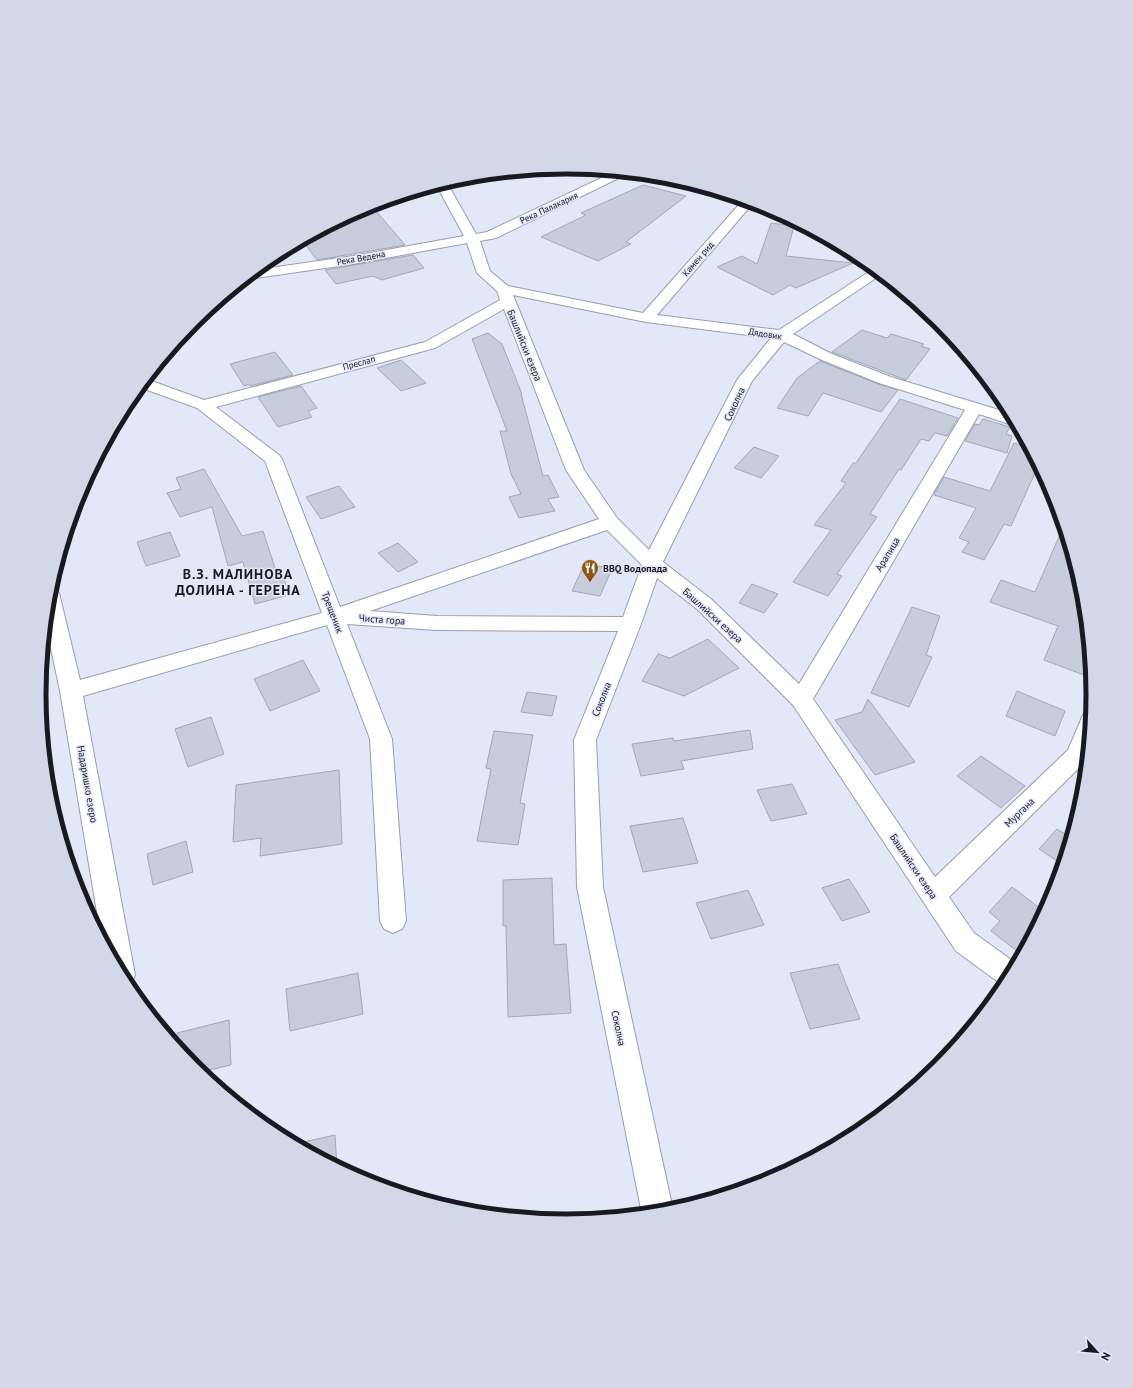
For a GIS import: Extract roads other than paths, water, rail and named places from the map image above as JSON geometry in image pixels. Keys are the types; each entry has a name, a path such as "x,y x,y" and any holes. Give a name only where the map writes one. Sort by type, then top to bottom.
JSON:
{"street":[{"name":"Река Палакария","path":"472,238 491,235 615,176"},
{"name":"Башлийски езера","path":"444,188 472,238 484,273 505,295 575,470 610,522 652,564 704,604 801,698 965,942 1006,972"},
{"name":"Камен рид","path":"646,318 745,205"},
{"name":"Река Ведена","path":"260,273 352,260 472,238"},
{"name":"Соколна","path":"657,1206 590,887 585,740 631,624 652,564 745,380 782,335 874,274"},
{"name":"Дядовик","path":"505,295 646,318 782,335 827,357 885,380 1007,417"},
{"name":"Преслап","path":"203,405 430,345 505,295"},
{"name":"Трещеник","path":"148,385 203,405 273,459 335,616 381,739 393,921"},
{"name":"Арапица","path":"801,698 974,408"},
{"path":"335,616 610,522"},
{"name":"Надаришко езеро","path":"53,610 71,691 118,957"},
{"name":"Чиста гора","path":"71,691 335,616 437,623 631,624"},
{"name":"Мургана","path":"934,895 1078,755 1085,736"}],"place":[{"name":"BBQ Водопада","path":"590,583"}],"district":[{"name":"В.З. МАЛИНОВА ДОЛИНА - ГЕРЕНА","path":"238,582"}]}
